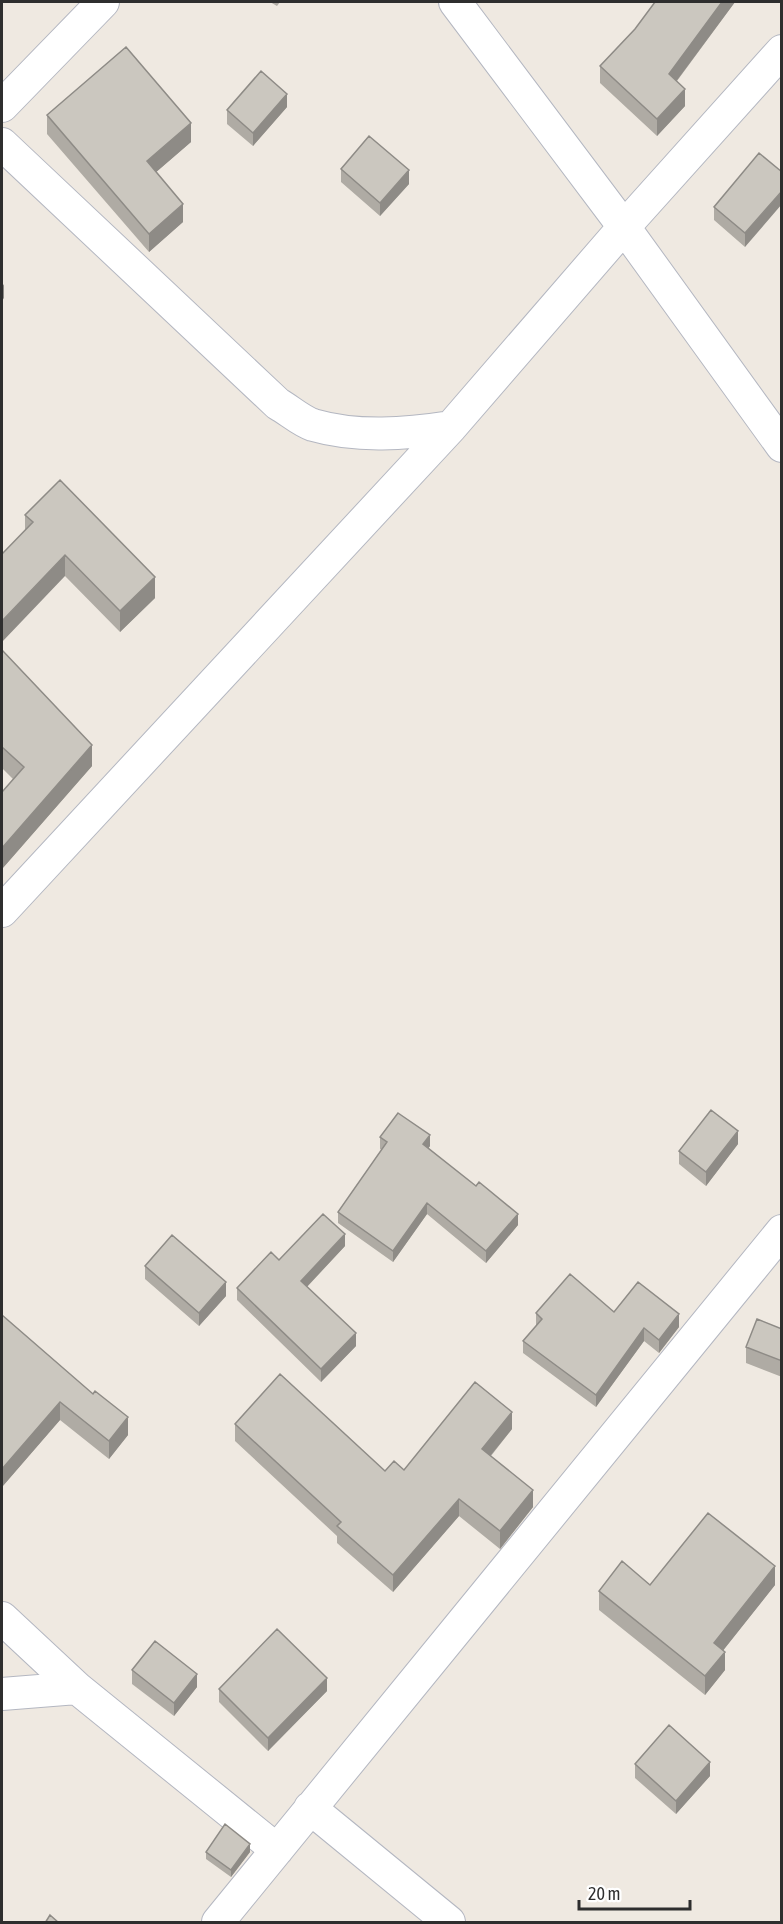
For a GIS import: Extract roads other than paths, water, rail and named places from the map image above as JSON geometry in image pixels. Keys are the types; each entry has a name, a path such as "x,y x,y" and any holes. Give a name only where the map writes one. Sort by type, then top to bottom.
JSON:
{"street":[{"path":"2,106 103,2"},
{"path":"454,2 624,227 782,446"},
{"path":"2,911 451,427 624,227 782,51"},
{"path":"2,144 278,404 312,424 358,432 404,434 451,427"},
{"path":"218,1923 770,1249 782,1231"},
{"path":"2,1618 77,1688 277,1850"},
{"path":"2,1694 77,1688"},
{"path":"310,1808 449,1923"}]}
